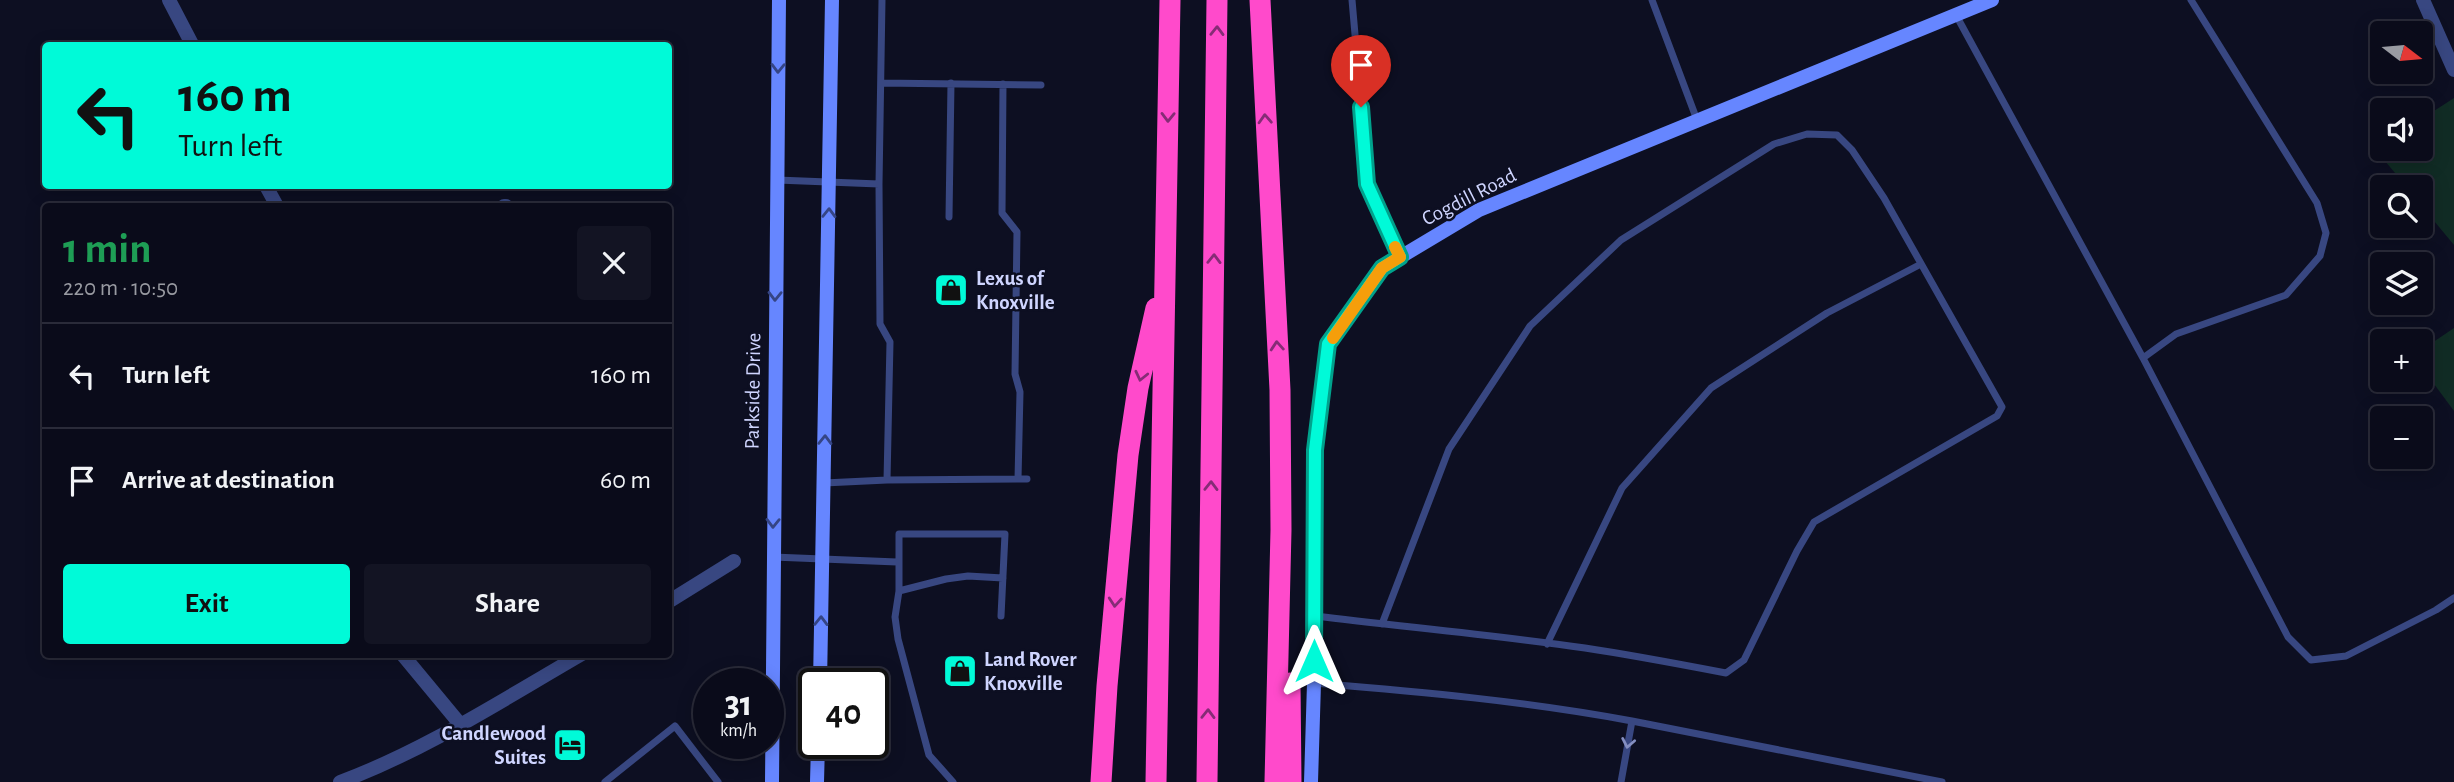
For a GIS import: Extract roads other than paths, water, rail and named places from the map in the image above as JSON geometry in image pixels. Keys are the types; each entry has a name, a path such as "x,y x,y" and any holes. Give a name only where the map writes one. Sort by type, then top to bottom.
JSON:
{"highway":[{"path":"1156,782 1170,0"},
{"path":"1207,782 1217,0"},
{"path":"1260,0 1289,604 1291,782"},
{"path":"1101,782 1128,455 1138,388 1166,262"},
{"path":"1275,782 1281,530 1280,390"}],"street":[{"path":"169,0 191,42"},
{"name":"Parkside Drive","path":"772,782 779,0"},
{"path":"820,668 832,0"},
{"name":"Cogdill Road","path":"1311,782 1315,450 1328,344 1382,268 1479,210 1992,0"},
{"path":"2423,0 2454,71"},
{"path":"672,600 734,561"},
{"path":"405,658 460,724"},
{"path":"340,782 460,724 575,658"},
{"path":"817,782 818,759"}],"lane":[{"path":"882,0 880,324 890,342 887,480"},
{"path":"1352,0 1367,184 1400,257"},
{"path":"1652,0 1697,121"},
{"path":"2143,358 2176,334 2286,295 2320,256 2326,233 2317,203 2191,0"},
{"path":"1956,15 2143,358 2288,637 2311,660 2346,656 2454,598"},
{"path":"881,83 1041,85"},
{"path":"949,217 951,83"},
{"path":"824,483 1023,479 1020,392 1015,373 1017,232 1002,213 1003,84"},
{"path":"1314,616 1547,644 1726,673 1744,660 1814,522 1997,416 2002,407 1884,198 1852,150 1837,135 1807,134 1774,144 1621,240 1530,326 1448,449 1382,624"},
{"path":"777,180 879,184"},
{"path":"1547,644 1622,488 1711,388 1827,313 1921,264"},
{"path":"953,782 929,755 898,639 895,617 899,591 899,534 1005,534 1001,616"},
{"path":"773,557 897,562"},
{"path":"899,591 968,576 1003,578"},
{"path":"1314,683 1472,696 1566,709 1942,782"},
{"path":"1620,782 1632,722"},
{"path":"605,782 675,726 718,782"}],"place":[{"name":"Lexus of Knoxville","path":"951,290"},
{"name":"Land Rover Knoxville","path":"960,671"},
{"name":"Candlewood Suites","path":"570,745"}]}
